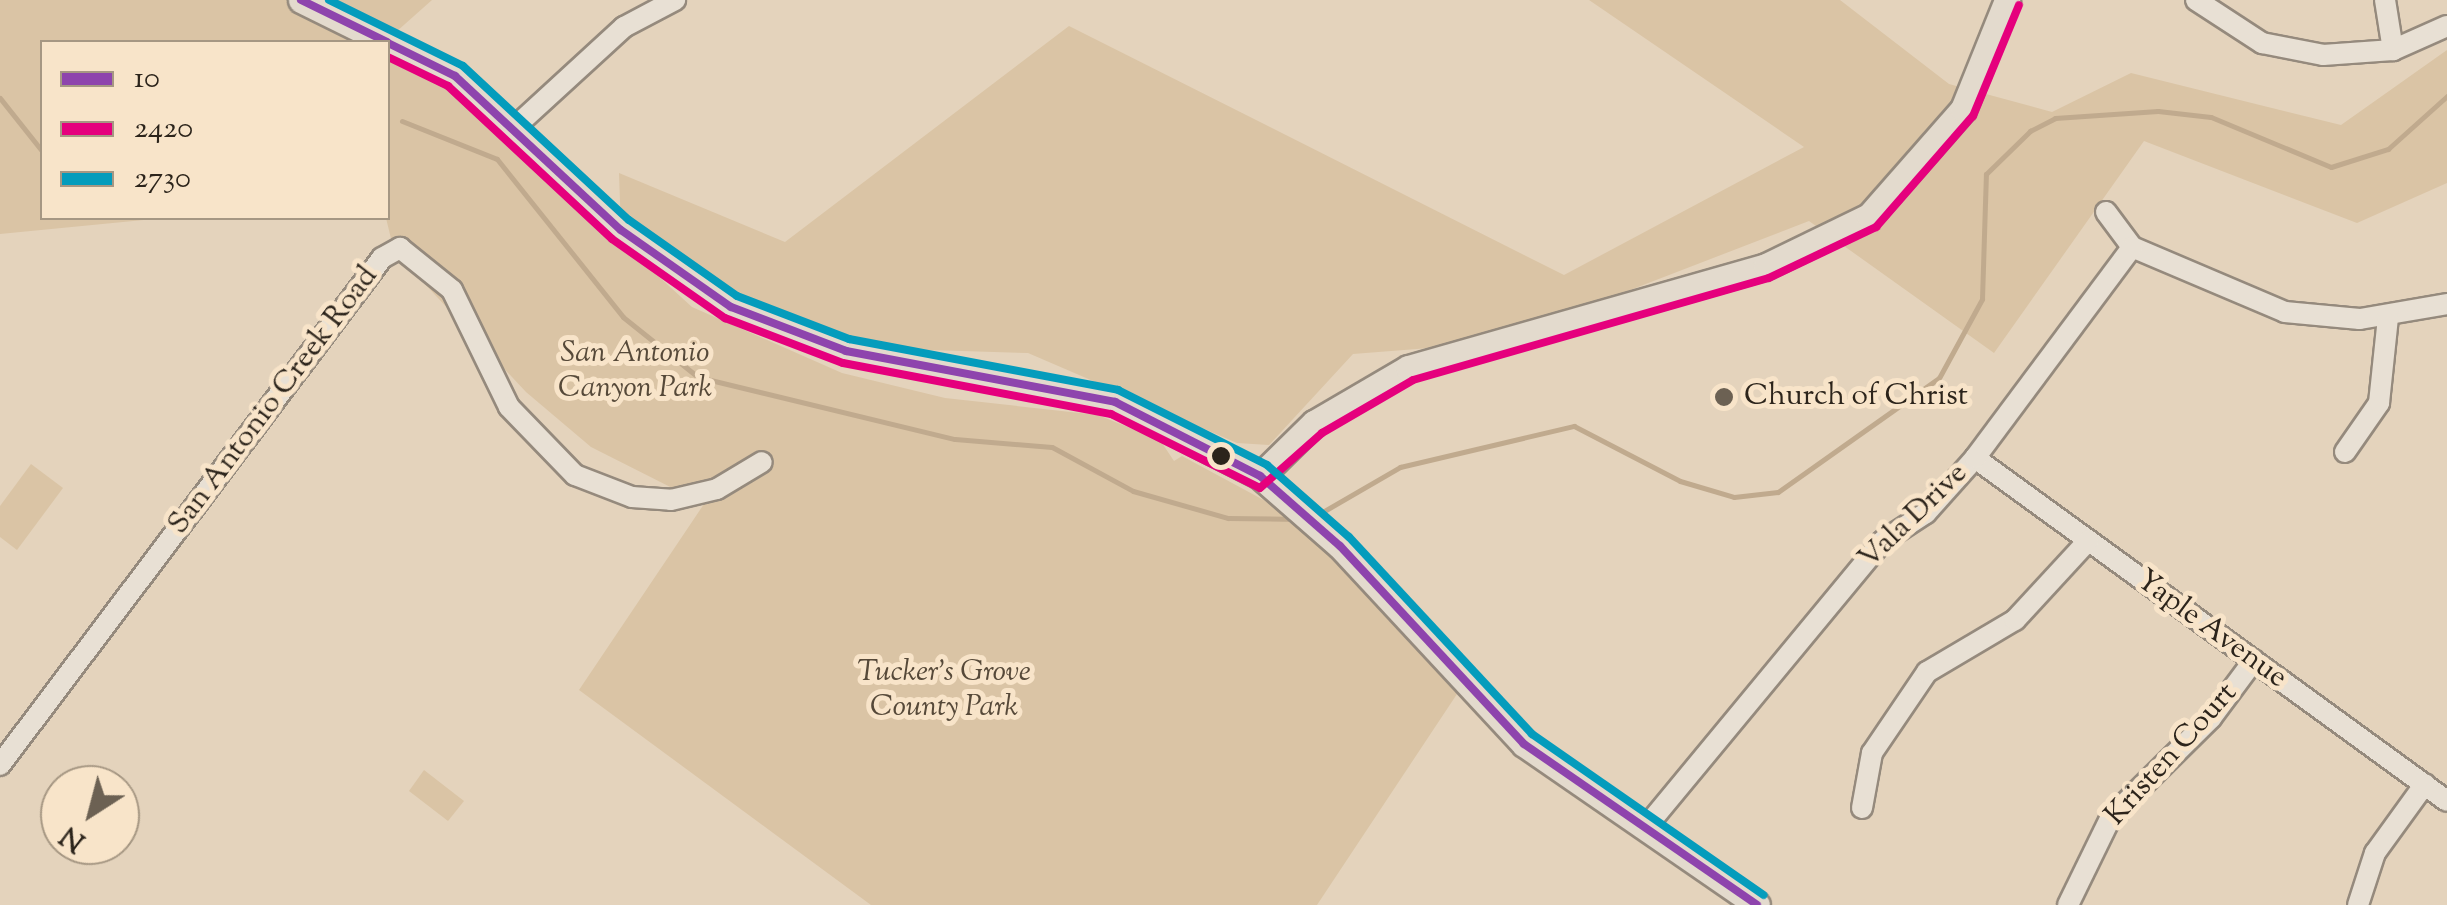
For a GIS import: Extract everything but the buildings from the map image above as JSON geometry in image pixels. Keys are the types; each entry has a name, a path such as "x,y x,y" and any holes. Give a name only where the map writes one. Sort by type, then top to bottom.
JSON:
{"main road":[{"path":"301,0 391,37 516,126 620,230 731,307 846,351 1115,402 1260,476 1340,546 1471,695 1566,777 1646,827 1757,905"},
{"path":"1260,476 1314,423 1408,368 1766,266 1869,216 1963,109 2006,0"}],"street":[{"path":"516,126 624,26 675,0"},
{"path":"2196,0 2288,51 2392,50 2447,26"},
{"path":"2385,0 2392,50"},
{"path":"2106,212 2132,246 2154,248 2258,304 2388,317 2447,304"},
{"name":"Vala Drive","path":"1646,827 1883,541 1926,513 1975,458 2132,246"},
{"name":"San Antonio Creek Road","path":"0,765 382,258 400,248 452,290 508,407 575,475 632,497 671,500 717,488 762,462"},
{"path":"2345,452 2379,403 2388,317"},
{"name":"Yaple Avenue","path":"1975,458 2447,800"},
{"path":"1862,808 1872,754 1927,672 2015,620 2088,542"},
{"name":"Kristen Court","path":"2068,905 2111,817 2210,718 2254,660"},
{"path":"2358,905 2375,854 2425,784"}],"green space":[{"name":"Tucker's Grove County Park","path":"0,0 432,0 396,32 456,69 473,107 692,307 842,373 945,398 1098,415 1160,440 1174,461 1182,456 1299,519 1457,694 1317,905 871,905 579,690 704,504 591,447 526,392 394,251 386,220 390,220 390,40 40,40 40,220 144,220 0,234"},
{"path":"1589,0 1840,0 1949,84 2052,112 2131,73 2341,125 2447,50 2447,183 2357,223 2144,141 1994,353 1809,221 1493,343 1353,354 1269,445 1237,443 1028,353 833,347 621,230 619,173 785,242 1069,26 1564,275 1804,147"},
{"path":"31,464 63,488 17,550 0,537 0,506"},
{"path":"424,770 464,801 448,821 409,791"}],"waterway":[{"path":"1319,514 1400,467 1574,426 1680,481 1734,497 1778,492 1939,378 1982,299 1986,174 2030,131 2055,118 2158,111 2211,117 2331,167 2388,149 2447,96"},
{"path":"0,98 40,148"},
{"path":"402,121 497,159 623,317 698,377 955,439 1052,447 1133,491 1228,518 1298,519"}],"transit line":[{"name":"10","path":"301,0 383,40"},
{"name":"2730","path":"329,0 463,66 629,220 737,296 849,339 1118,390 1267,465 1349,537 1532,734 1764,895"},
{"name":"2420","path":"390,58 448,86 612,239 725,318 843,363 1111,414 1260,488 1322,433 1413,380 1769,278 1876,227 1973,116 2019,5"},
{"name":"10","path":"390,44 455,76 621,230 731,307 846,351 1115,402 1260,476 1340,546 1524,744 1757,905"}],"place":[{"name":"Church of Christ","path":"1724,397"}],"park label":[{"name":"San Antonio Canyon Park","path":"635,371"}]}
